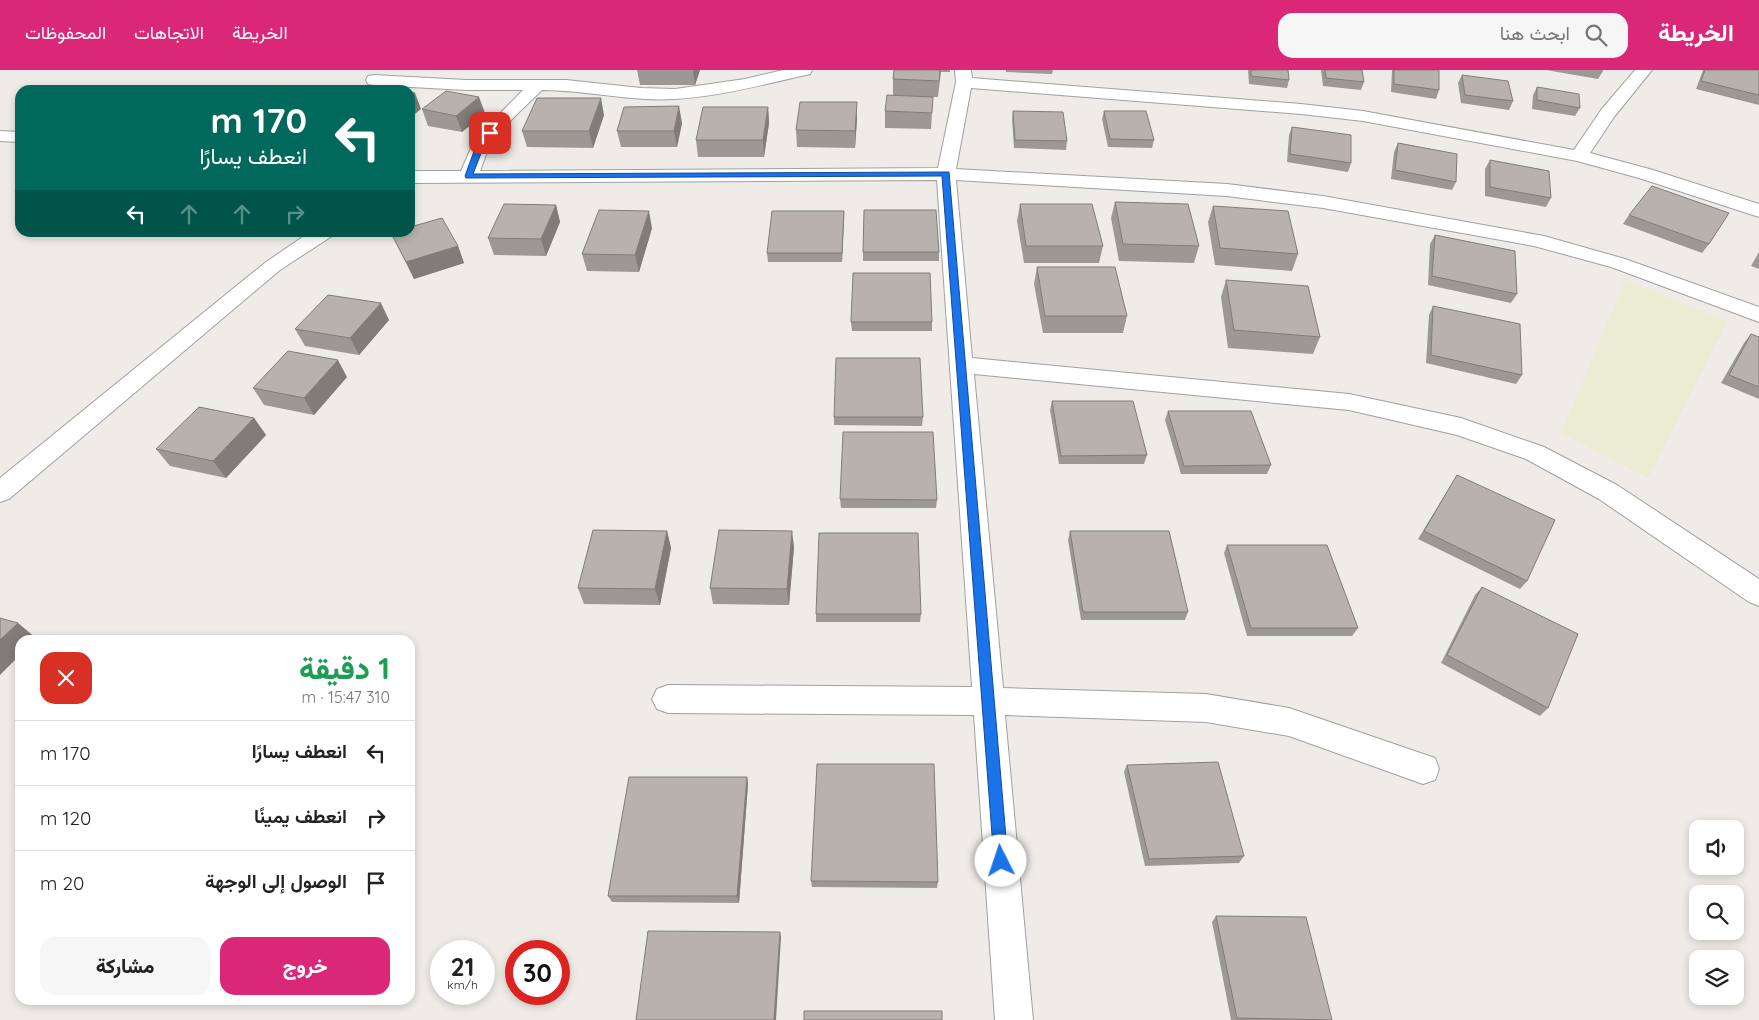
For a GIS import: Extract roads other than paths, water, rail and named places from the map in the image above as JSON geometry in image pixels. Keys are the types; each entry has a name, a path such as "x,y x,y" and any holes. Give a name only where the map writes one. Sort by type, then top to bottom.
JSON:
{"street":[{"path":"374,80 536,86 566,85 632,93 676,94 746,84 804,70"},
{"path":"1580,156 1607,114 1644,70"},
{"path":"1014,1020 946,174 964,76 1363,116 1580,156 1646,174 1759,211"},
{"path":"469,176 481,143 536,86"},
{"path":"0,136 15,136"},
{"path":"415,177 946,174 1227,190 1323,202 1428,219 1537,240 1618,263 1708,294 1759,315"},
{"path":"0,492 273,266 317,237"},
{"path":"962,365 1349,402 1460,427 1535,453 1608,492 1759,594"},
{"path":"668,699 988,701 1206,708 1289,722 1424,769"}]}
